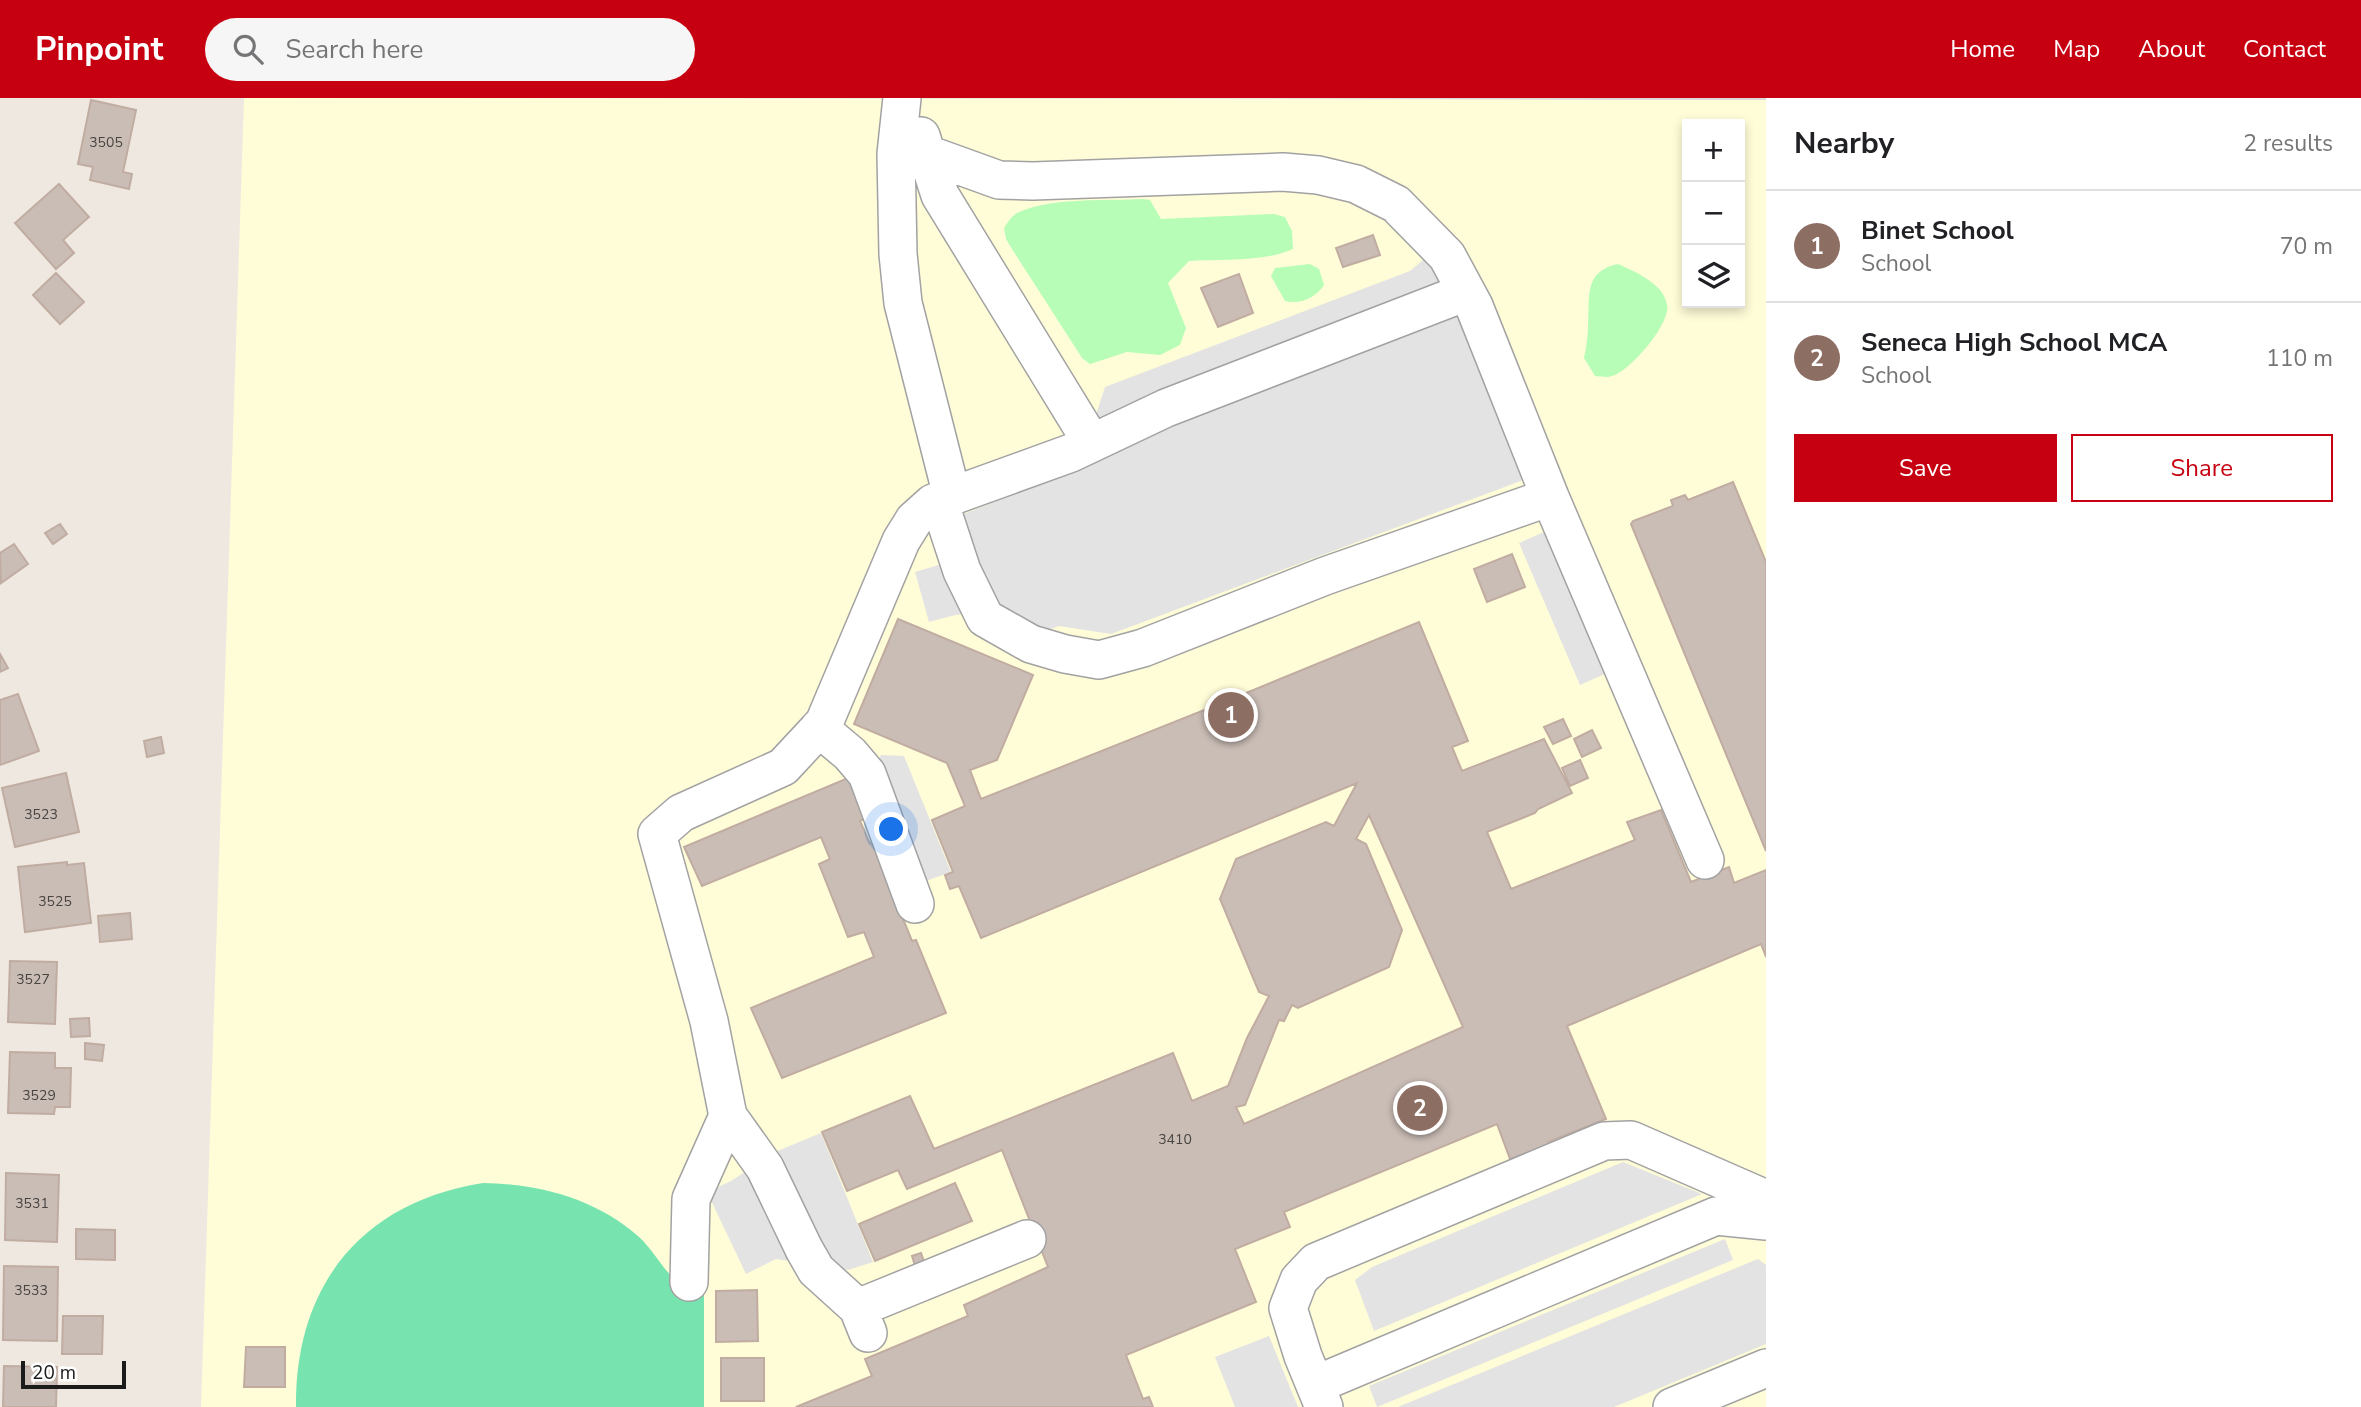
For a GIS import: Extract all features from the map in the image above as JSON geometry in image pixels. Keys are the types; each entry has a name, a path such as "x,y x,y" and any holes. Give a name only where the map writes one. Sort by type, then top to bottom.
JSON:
{"lane":[{"path":"902,98 896,154 898,254 903,303 962,571 985,618 1031,644 1099,660 1143,648 1325,576 1550,497"},
{"path":"909,98 940,195 1092,443"},
{"path":"926,154 999,180 1283,172 1318,175 1356,184 1396,204 1447,256 1466,292 1616,656 1705,860"},
{"path":"1027,1239 863,1320 816,1270 765,1168 728,1116 709,1021 657,834 681,813 783,767 824,723 901,541 914,520 945,498 1071,453 1166,408 1466,292"},
{"path":"819,728 850,754 867,774 915,904"},
{"path":"689,1282 691,1199 728,1116"},
{"path":"1766,1199 1631,1140 1604,1141 1315,1262 1299,1280 1288,1308 1319,1396 1716,1216 1766,1222"},
{"path":"1672,1407 1766,1368"}],"shaded area":[{"path":"244,98 1766,100 1766,1407 201,1407"},
{"path":"1253,98 1766,98 1766,101"},
{"path":"1429,255 1462,312 1526,479 1111,634 1059,626 1041,629 998,610 955,615 929,622 915,572 942,564 961,515 1078,470 1105,387 1410,271"},
{"path":"1544,532 1605,674 1580,685 1519,543"},
{"path":"881,755 904,756 951,872 926,881 877,764"},
{"path":"821,1133 873,1262 848,1270 776,1259 746,1274 707,1192 731,1181 775,1152"},
{"path":"1623,1162 1702,1194 1374,1331 1355,1280 1372,1267"},
{"path":"1725,1239 1733,1260 1377,1407 1369,1386"},
{"path":"1758,1259 1766,1265 1766,1344 1614,1407 1398,1407"},
{"path":"1269,1336 1298,1407 1235,1407 1215,1357"}],"green space":[{"path":"1150,200 1161,219 1274,214 1285,217 1292,231 1293,249 1256,258 1189,261 1168,283 1186,328 1180,345 1160,355 1127,352 1090,364 1082,358 1012,249 1004,228 1017,213 1033,207 1080,201"},
{"path":"1310,264 1319,269 1324,285 1307,299 1285,301 1271,276 1275,268"},
{"path":"1618,264 1641,275 1661,291 1667,305 1667,313 1648,346 1629,365 1612,376 1595,376 1584,358 1589,296 1594,279 1599,273"},
{"path":"483,1183 546,1191 586,1203 639,1237 677,1281 704,1292 704,1407 296,1407 299,1363 308,1323 323,1288 344,1256 370,1230 403,1209 440,1193"}],"building":[{"path":"91,100 136,110 123,172 132,174 129,189 90,180 93,167 78,164"},
{"path":"59,184 89,217 63,240 74,253 56,269 15,223"},
{"path":"1373,235 1380,255 1343,267 1336,248"},
{"path":"56,273 84,302 60,324 33,295"},
{"path":"1239,274 1253,313 1218,327 1201,288"},
{"path":"1733,482 1766,562 1766,851 1631,524 1673,506 1671,500 1685,495 1688,500"},
{"path":"60,524 67,534 53,544 45,533"},
{"path":"14,544 28,564 1,583 0,553"},
{"path":"1512,554 1525,587 1487,602 1474,569"},
{"path":"898,619 1033,675 997,760 970,770 981,799 1419,622 1468,741 1452,747 1462,771 1544,739 1572,793 1535,813 1487,832 1511,889 1635,840 1627,822 1661,810 1691,882 1729,867 1734,883 1766,870 1766,957 1761,944 1567,1026 1606,1119 1510,1159 1497,1124 1284,1212 1290,1227 1235,1249 1256,1302 1126,1355 1143,1399 1149,1397 1153,1407 796,1407 872,1376 865,1359 968,1316 964,1305 1048,1267 1002,1150 907,1189 898,1170 847,1191 822,1132 910,1096 934,1149 1173,1053 1192,1101 1228,1086 1247,1038 1269,996 1259,992 1220,899 1236,859 1326,822 1334,826 1357,783 981,938 959,886 950,889 945,875 953,872 932,820 965,806 947,763 854,724","holes":["1369,815 1463,1027 1244,1124 1236,1107 1245,1105 1279,1020 1284,1021 1292,1005 1298,1008 1389,967 1402,930 1366,844 1356,839"]},
{"path":"0,654 8,668 0,672"},
{"path":"18,694 39,751 0,765 0,700"},
{"path":"1563,719 1571,736 1553,744 1544,727"},
{"path":"1592,730 1601,748 1582,757 1574,739"},
{"path":"161,737 164,753 147,757 144,741"},
{"path":"1580,760 1588,778 1570,786 1562,768"},
{"path":"66,773 79,832 15,847 2,788"},
{"path":"848,778 866,818 860,821 870,844 872,843 912,941 916,940 946,1013 782,1078 751,1008 874,957 864,932 848,937 819,864 830,859 821,837 702,886 684,847"},
{"path":"67,862 67,865 84,863 91,923 25,932 18,867"},
{"path":"130,913 132,939 100,942 98,916"},
{"path":"10,961 57,962 55,1024 8,1022"},
{"path":"89,1018 90,1036 71,1037 70,1019"},
{"path":"85,1043 104,1045 102,1061 85,1059"},
{"path":"10,1052 55,1053 55,1068 71,1068 70,1107 55,1107 54,1114 8,1113"},
{"path":"6,1173 59,1175 57,1242 5,1240"},
{"path":"955,1183 972,1221 875,1261 859,1224"},
{"path":"76,1229 115,1230 115,1260 76,1259"},
{"path":"921,1253 926,1267 916,1269 912,1256"},
{"path":"4,1266 58,1267 57,1341 3,1340"},
{"path":"757,1290 758,1341 716,1342 716,1291"},
{"path":"63,1316 103,1316 102,1354 62,1354"},
{"path":"246,1347 285,1347 285,1387 244,1387"},
{"path":"721,1358 764,1358 764,1401 721,1401"},
{"path":"4,1366 57,1367 56,1407 3,1407"}],"place":[{"name":"Binet School","path":"1231,715"},
{"name":"Seneca High School MCA","path":"1420,1108"}]}
